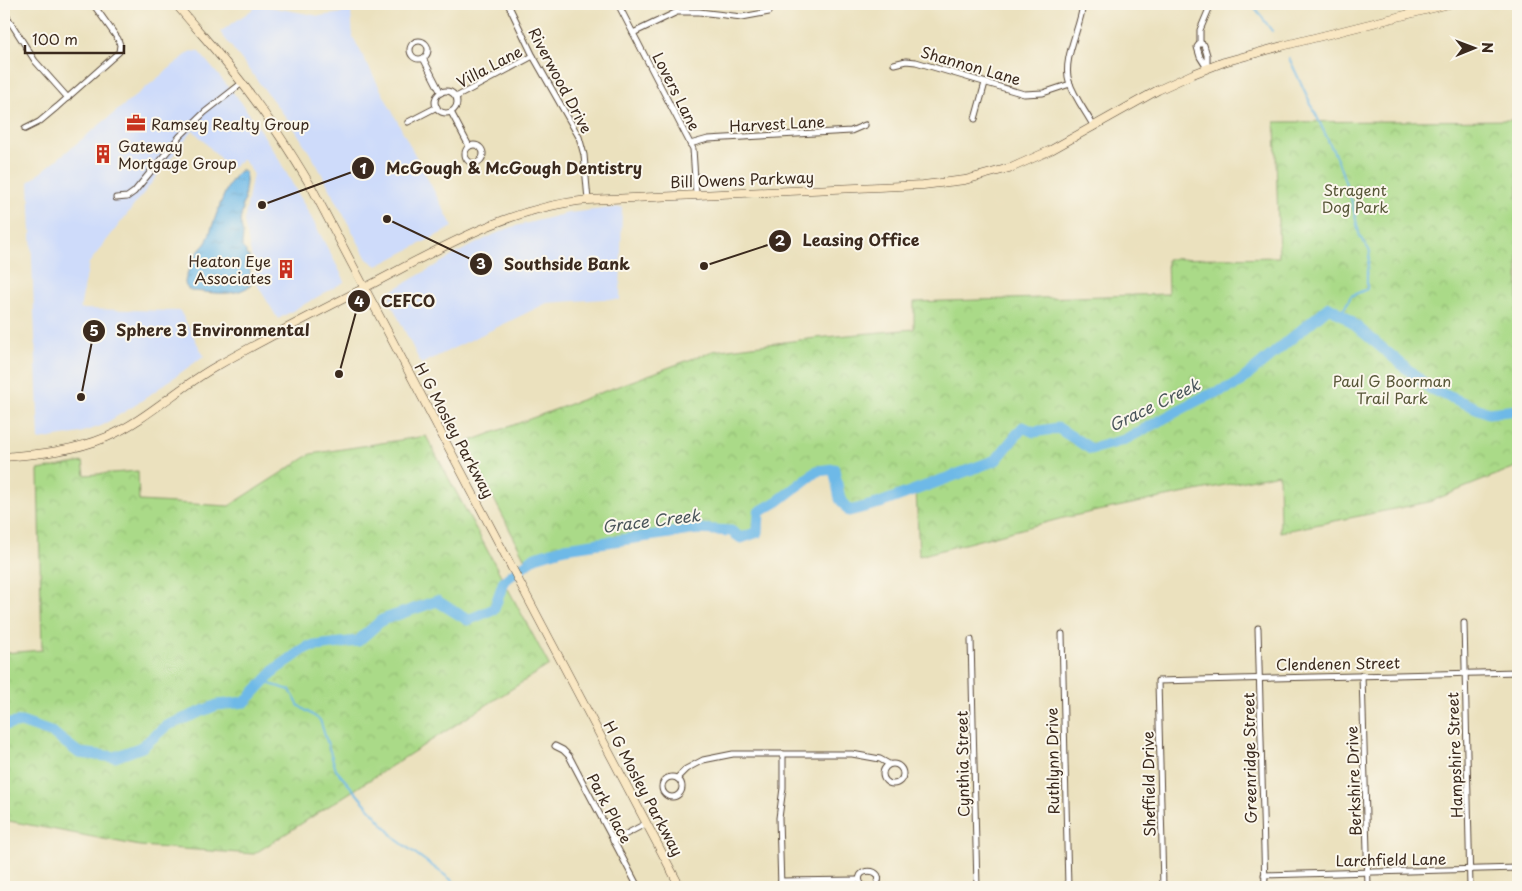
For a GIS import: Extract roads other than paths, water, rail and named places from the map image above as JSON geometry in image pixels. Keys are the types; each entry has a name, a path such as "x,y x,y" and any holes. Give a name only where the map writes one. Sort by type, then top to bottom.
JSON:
{"main road":[{"name":"H G Mosley Parkway","path":"176,4 242,83 302,170 680,887"},
{"name":"Bill Owens Parkway","path":"4,457 66,450 113,434 215,367 467,234 497,221 544,206 588,200 913,186 957,182 1013,168 1094,127 1158,90 1207,68 1282,46 1449,4"}],"street":[{"path":"25,129 39,122 68,98 115,56 120,48 117,37 93,4"},
{"name":"Riverwood Drive","path":"508,4 533,56 575,128 581,142 586,164 588,200"},
{"name":"Lovers Lane","path":"618,4 690,144 694,155 696,194"},
{"path":"1083,4 1068,65 1068,76 1070,84 1094,127"},
{"path":"1207,68 1208,55 1204,45 1200,43 1200,30 1211,4"},
{"path":"4,12 35,61 68,98"},
{"path":"633,33 677,12 699,12 742,17 769,12"},
{"name":"Villa Lane","path":"456,97 533,56"},
{"path":"423,58 441,93"},
{"name":"Shannon Lane","path":"894,64 911,61 1029,94 1049,92 1070,84"},
{"path":"116,198 127,197 134,192 180,136 205,112 242,83"},
{"path":"975,119 985,83"},
{"path":"448,92 456,97 456,107 451,112 442,112 437,107 437,98 441,93 448,92"},
{"path":"408,122 437,107"},
{"path":"451,112 469,146"},
{"name":"Harvest Lane","path":"690,144 708,139 851,132 865,125"},
{"name":"Hampshire Street","path":"1464,623 1470,887"},
{"name":"Greenridge Street","path":"1258,628 1265,887"},
{"name":"Ruthlynn Drive","path":"1062,634 1068,887"},
{"name":"Cynthia Street","path":"971,640 978,887"},
{"name":"Clendenen Street","path":"1158,681 1518,672"},
{"name":"Berkshire Drive","path":"1362,675 1368,887"},
{"name":"Sheffield Drive","path":"1158,681 1163,887"},
{"name":"Park Place","path":"555,746 569,756 638,887"},
{"path":"677,778 686,769 712,757 733,754 852,754 880,759 889,764"},
{"path":"783,754 784,788 779,818 781,884 860,880"},
{"path":"671,776 677,778 682,783 682,790 674,797 667,796 662,788 663,782 671,776"},
{"path":"613,841 647,823"},
{"name":"Larchfield Lane","path":"1264,875 1518,868"},
{"path":"863,887 860,880 863,872 872,871 877,874 879,880 875,887"}],"water":[{"path":"240,171 244,171 246,178 245,200 242,205 240,221 243,234 242,247 246,251 246,255 249,256 251,285 237,292 230,293 191,291 185,284 188,271 197,253 207,241 220,203 235,176"}],"waterway":[{"path":"1249,4 1253,5 1272,31"},
{"path":"1289,58 1338,161 1351,199 1360,237 1370,251 1367,289 1351,296 1344,309 1335,311"},
{"name":"Grace Creek","path":"4,725 21,722 53,733 79,753 115,757 142,747 166,726 217,705 245,702 276,669 307,647 358,641 382,620 437,601 468,620 494,609 504,581 535,557 565,548 698,529 731,531 741,538 758,532 759,512 778,501 817,471 834,469 840,499 849,511 880,503 996,460 1023,427 1034,432 1058,428 1091,449 1124,440 1202,398 1236,385 1329,307 1344,316 1431,389 1488,413 1518,410"},
{"path":"263,682 290,690 299,706 320,720 336,770 397,840 461,887"}],"place":[{"name":"Ramsey Realty Group","path":"136,123"},
{"name":"Gateway Mortgage Group","path":"103,154"},
{"name":"McGough & McGough Dentistry","path":"262,205"},
{"name":"Southside Bank","path":"387,219"},
{"name":"Leasing Office","path":"704,266"},
{"name":"Heaton Eye Associates","path":"286,269"},
{"name":"CEFCO","path":"339,374"},
{"name":"Sphere 3 Environmental","path":"81,397"}],"park label":[{"name":"Stragent Dog Park","path":"1355,198"},
{"name":"Paul G Boorman Trail Park","path":"1392,388"}]}
